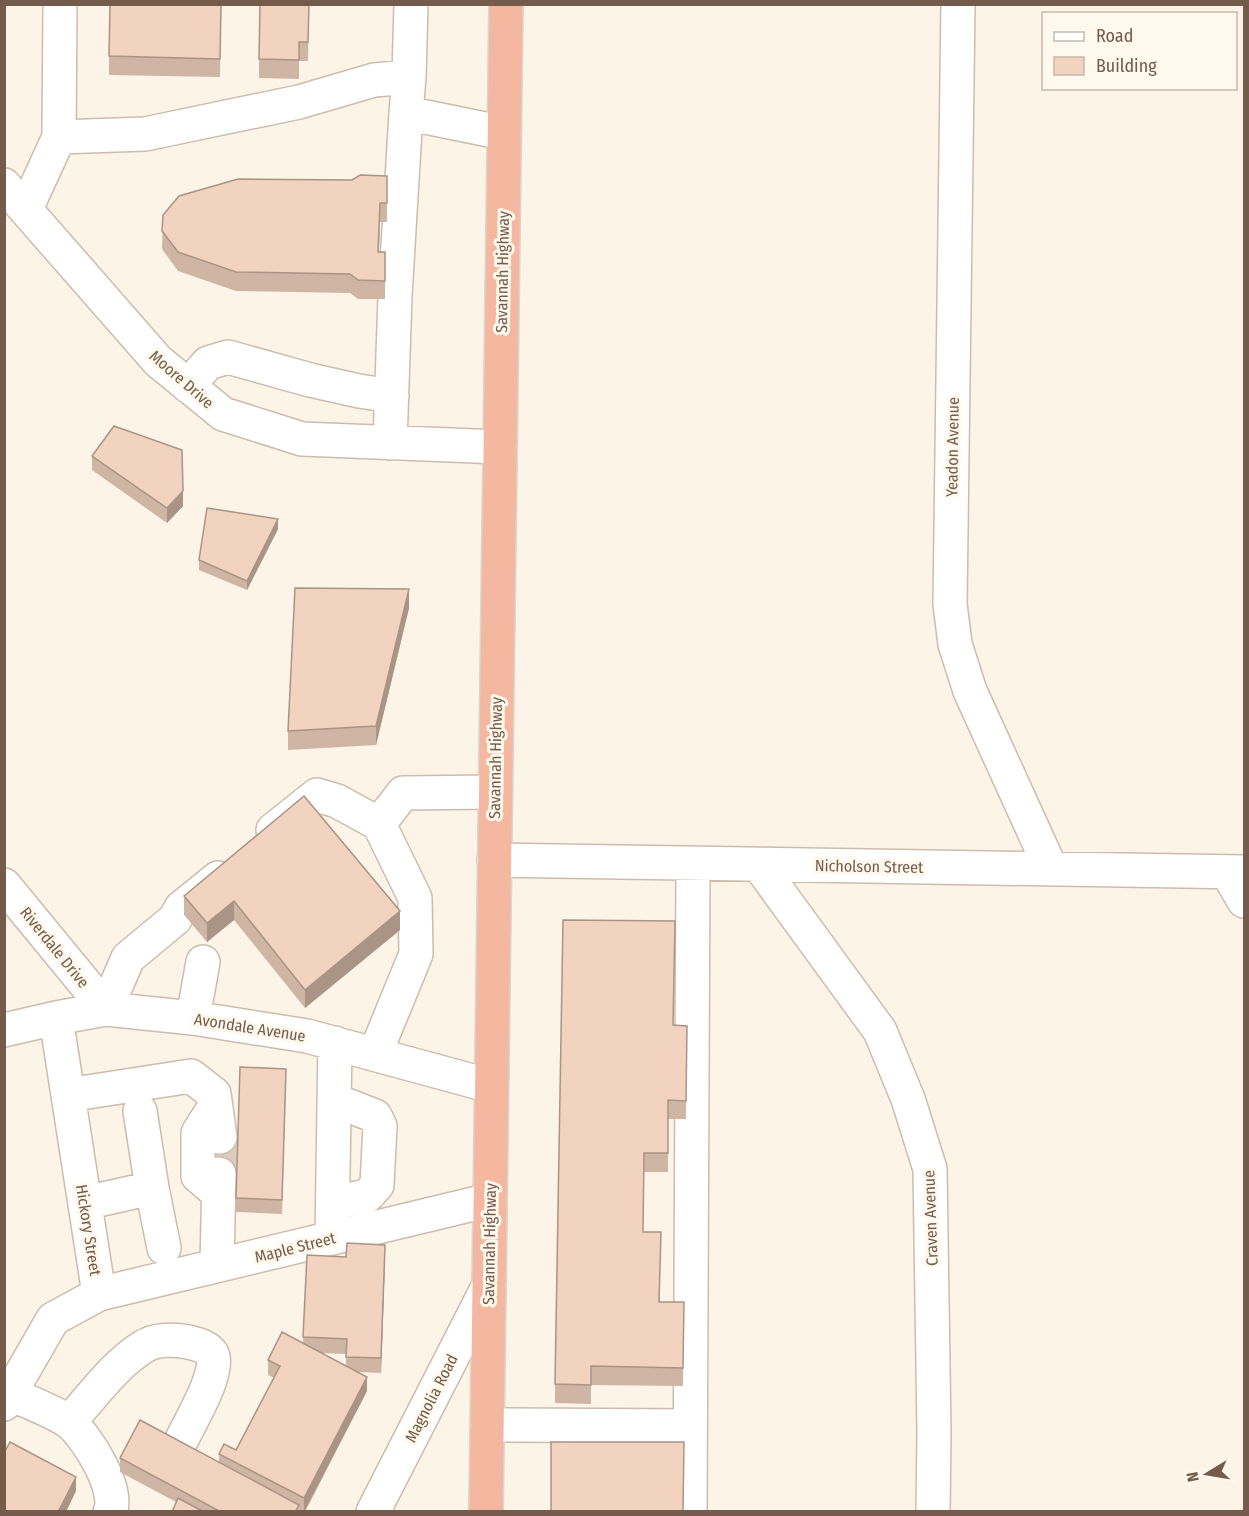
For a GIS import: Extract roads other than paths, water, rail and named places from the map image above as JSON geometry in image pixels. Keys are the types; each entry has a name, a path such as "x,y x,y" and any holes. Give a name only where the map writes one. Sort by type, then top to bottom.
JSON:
{"highway":[{"name":"Savannah Highway","path":"486,1512 506,4"}],"street":[{"path":"26,209 59,137 60,4"},
{"path":"390,442 411,4"},
{"name":"Yeadon Avenue","path":"958,4 950,604 955,644 970,691 1051,869"},
{"path":"59,137 145,134 298,102 374,80 409,77"},
{"path":"406,113 504,133"},
{"name":"Moore Drive","path":"4,185 158,361 223,414 302,439 500,447"},
{"path":"188,386 208,363 228,357 310,380 392,396"},
{"path":"379,824 403,793 495,792"},
{"path":"106,1009 128,958 174,919 181,908 317,795 337,801 379,824 415,898 416,954 375,1054"},
{"name":"Nicholson Street","path":"494,860 1236,872"},
{"path":"690,1512 693,864"},
{"name":"Craven Avenue","path":"759,865 880,1031 908,1099 930,1169 933,1512"},
{"path":"1236,872 1245,901"},
{"name":"Riverdale Drive","path":"4,885 106,1009"},
{"path":"193,1018 203,962"},
{"name":"Avondale Avenue","path":"4,1030 106,1009 193,1018 307,1036 491,1086"},
{"name":"Hickory Street","path":"8,1399 53,1319 99,1294 56,1018"},
{"path":"332,1238 335,1043"},
{"path":"68,1095 192,1076 213,1094 226,1136"},
{"path":"333,1203 367,1196 377,1185 380,1126 375,1116 334,1100"},
{"path":"216,1104 198,1133 198,1176 223,1180 217,1265"},
{"path":"140,1110 164,1248"},
{"path":"85,1203 153,1188"},
{"name":"Maple Street","path":"99,1294 490,1200"},
{"name":"Magnolia Road","path":"373,1512 489,1285"},
{"path":"69,1422 122,1363 144,1346 162,1340 182,1341 203,1346 212,1354 214,1367 182,1439"},
{"path":"8,1399 69,1422 83,1437 96,1457 111,1501"},
{"path":"487,1425 690,1426"}],"tunnel":[{"path":"232,1136 232,1174"}]}
